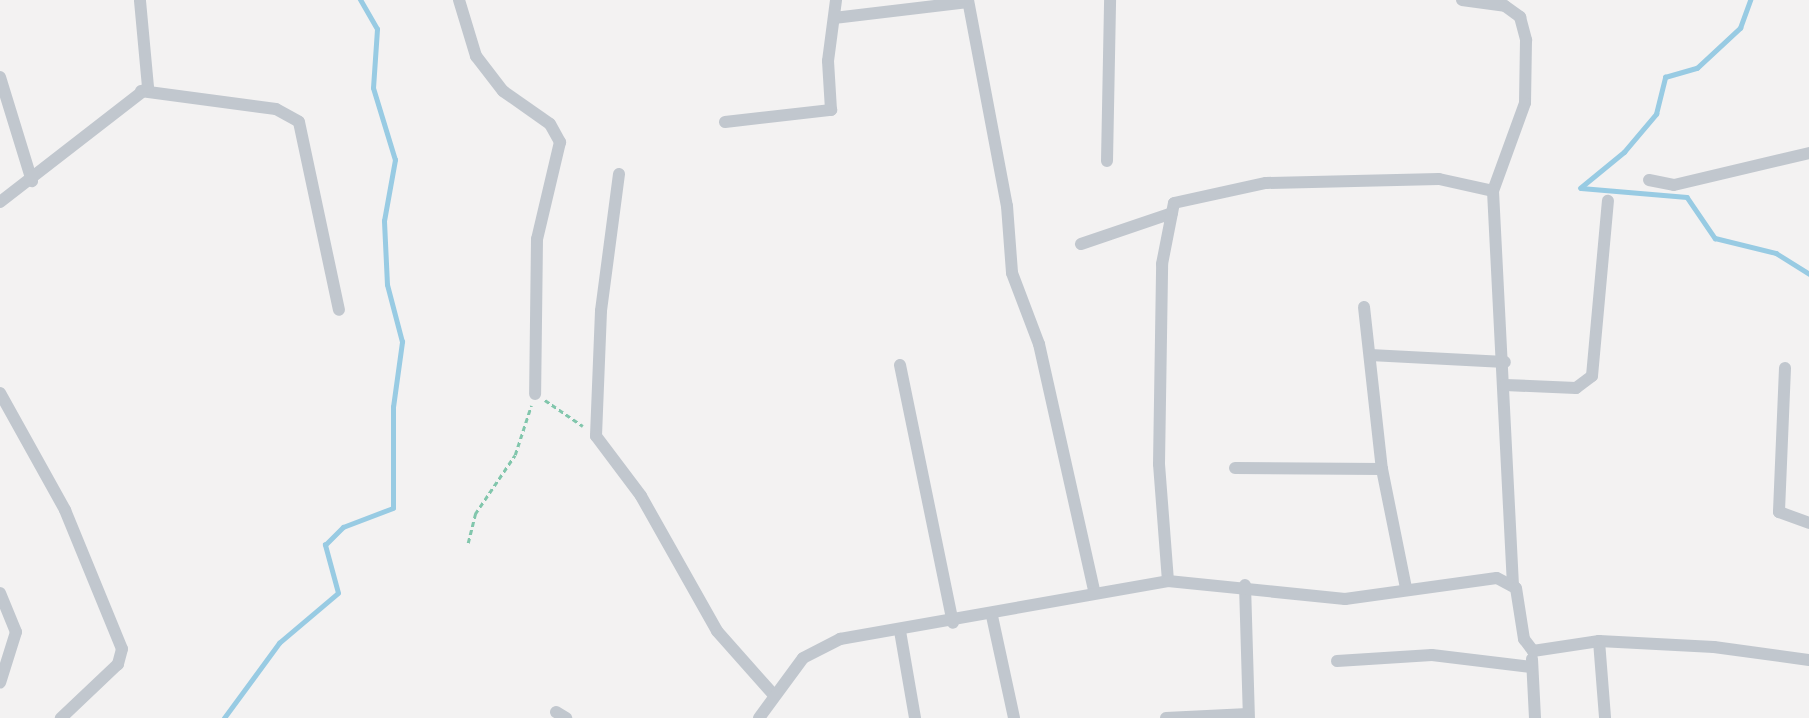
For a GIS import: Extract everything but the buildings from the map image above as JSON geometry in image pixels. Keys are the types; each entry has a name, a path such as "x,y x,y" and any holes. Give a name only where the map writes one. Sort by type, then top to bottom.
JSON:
{"street":[{"path":"0,202 32,181 141,91 149,80 140,0"},
{"path":"459,0 475,56 503,91 550,124 560,142 537,239 535,394"},
{"path":"725,122 828,113 836,0"},
{"path":"1108,161 1110,0"},
{"path":"1462,0 1505,6 1520,17 1526,40 1525,103 1493,191 1505,362 1513,584 1524,639 1533,651 1531,667 1535,718"},
{"path":"834,18 968,1 1007,206 1012,273 1039,344 1094,591"},
{"path":"0,76 32,181"},
{"path":"141,91 276,109 299,122 339,310"},
{"path":"1649,180 1674,186 1809,153"},
{"path":"619,174 601,312 596,436 610,459 641,496 717,631 760,686 772,692"},
{"path":"1168,581 1159,464 1162,264 1174,203 1223,187 1266,183 1438,178 1493,191"},
{"path":"1506,385 1576,387 1592,376 1608,201"},
{"path":"1081,244 1172,213"},
{"path":"1364,307 1382,469 1406,588"},
{"path":"1370,355 1505,362"},
{"path":"900,365 953,622"},
{"path":"1785,368 1780,512 1809,523"},
{"path":"0,393 65,510 122,649 118,664 61,718"},
{"path":"1235,468 1382,469"},
{"path":"759,718 772,692 803,658 840,639 992,616 1094,591 1168,581 1245,585 1345,598 1406,588 1497,579 1513,584"},
{"path":"1166,718 1249,716 1245,585"},
{"path":"0,593 16,632 0,683"},
{"path":"992,616 1014,718"},
{"path":"900,631 915,718"},
{"path":"1533,651 1600,641 1809,660"},
{"path":"1600,641 1605,718"},
{"path":"1337,661 1432,655 1531,667"}],"path":[{"path":"468,543 475,514 515,455 535,394 596,436"}],"waterway":[{"path":"224,718 279,643 338,593 325,545 343,527 393,508 393,407 402,342 387,285 384,221 395,160 373,88 377,29 360,0"},
{"path":"1580,188 1624,152 1656,114 1665,77 1697,68 1740,28 1750,0"},
{"path":"1581,188 1687,197 1715,238 1776,253 1809,274"}]}
